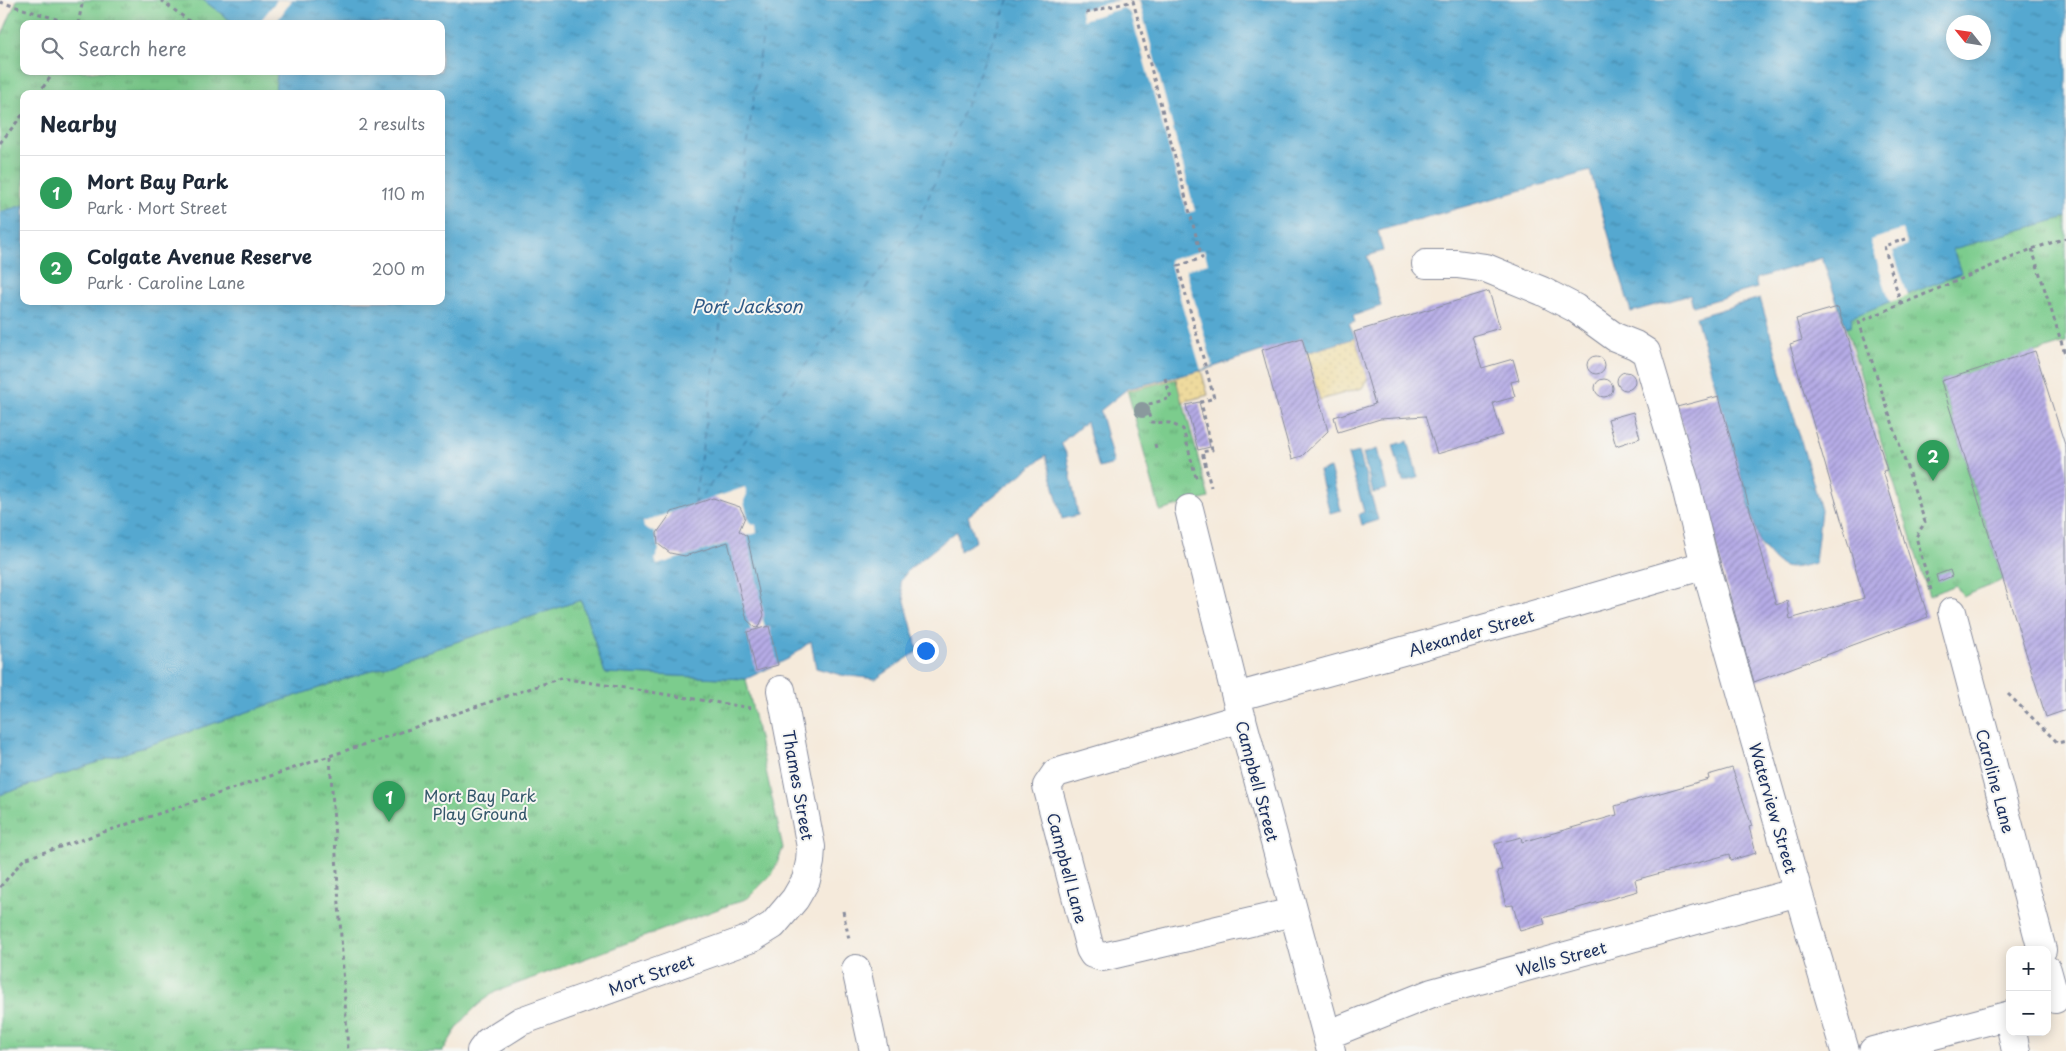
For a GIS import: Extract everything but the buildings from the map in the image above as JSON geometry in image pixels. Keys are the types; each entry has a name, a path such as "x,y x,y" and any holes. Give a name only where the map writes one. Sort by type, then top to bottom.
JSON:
{"street":[{"name":"Waterview Street","path":"1426,264 1458,264 1486,268 1542,291 1575,308 1615,337 1635,345 1646,352 1685,483 1705,565 1798,892 1846,1051"},
{"name":"Campbell Street","path":"1189,509 1239,708 1329,1043"},
{"name":"Alexander Street","path":"1239,708 1519,619 1705,565"},
{"name":"Caroline Lane","path":"1952,612 2041,946"},
{"name":"Thames Street","path":"783,699 811,847 806,880"},
{"name":"Campbell Lane","path":"1239,708 1056,773 1046,786 1090,949 1097,956 1103,957 1293,912"},
{"name":"Mort Street","path":"481,1051 488,1042 521,1021 752,938 773,925 795,899 806,880"},
{"name":"Wells Street","path":"1329,1043 1432,993 1798,892"},
{"path":"856,970 874,1051"},
{"path":"2051,983 2056,999"},
{"path":"1873,1051 2006,1023"},
{"path":"2013,1036 2016,1051"}],"path":[{"path":"79,20 83,0"},
{"path":"161,0 188,20"},
{"path":"0,2 60,20"},
{"path":"1086,13 1133,2 1191,212 1202,258 1178,266 1214,398 1200,402 1212,450 1202,452 1213,494"},
{"path":"41,90 52,75"},
{"path":"0,143 20,118"},
{"path":"1931,590 1916,538 1925,522 1859,322 2032,249 2066,238"},
{"path":"1900,304 1884,246 1906,239"},
{"path":"2032,249 2066,357"},
{"path":"1165,378 1171,398 1146,405 1151,422 1158,421 1178,425 1185,434 1197,482 1195,487 1186,492 1189,509"},
{"path":"1155,444 1156,448"},
{"path":"1967,674 1984,670 2058,743 2066,741"},
{"path":"0,887 24,859 560,678 753,708 783,699"},
{"path":"330,757 348,1051"}],"green space":[{"path":"17,0 203,0 230,20 20,20 20,75 277,75 276,90 20,90 20,206 0,212 0,39"},
{"path":"2066,217 2066,343 1941,381 2003,580 1963,597 1956,585 1929,596 1846,328 1851,326 1851,317 1960,273 1952,249"},
{"path":"1176,376 1209,498 1160,511 1127,389"},
{"name":"Mort Bay Park Play Ground","path":"581,600 605,673 746,679 783,848 773,873 748,898 495,992 465,1018 443,1051 0,1051 0,795"}],"sand":[{"path":"1355,338 1368,378 1362,388 1320,400 1306,353"},
{"path":"1201,370 1208,395 1182,402 1176,379 1128,391 1127,389"}],"water":[{"name":"Port Jackson","path":"203,0 2066,0 2066,217 1953,249 1961,273 1852,317 1851,326 1846,328 1822,258 1755,279 1757,288 1693,306 1690,295 1631,312 1590,171 1378,231 1383,251 1367,256 1381,306 1353,316 1355,322 1349,324 1355,338 1306,353 1302,338 1207,369 1127,389 1100,411 1114,464 1099,468 1086,422 1061,443 1067,455 1078,515 1062,519 1046,455 968,516 976,541 960,551 957,531 908,570 900,582 918,651 876,679 841,675 816,668 811,641 788,659 746,679 605,673 581,600 0,795 0,212 20,206 20,305 445,305 445,90 275,90 277,75 445,75 445,20 230,20"},
{"path":"1760,298 1821,510 1815,563 1789,568 1779,564 1760,544 1696,317"},
{"path":"1408,441 1418,478 1403,482 1393,445"},
{"path":"1377,449 1387,489 1373,493 1363,454"},
{"path":"1359,452 1378,520 1362,525 1359,514 1364,512 1348,455"},
{"path":"1330,468 1341,510 1330,513 1319,471"}],"pier":[{"path":"277,0 292,0 278,20 261,20"},
{"path":"1119,0 1139,0 1195,211 1187,213 1131,14 1123,8 1083,20 1080,10"},
{"path":"1903,230 1908,246 1893,251 1908,296 1890,302 1870,240"},
{"path":"1204,250 1208,263 1186,270 1213,366 1201,370 1169,260"},
{"path":"745,487 747,494 744,501 749,522 756,525 757,533 747,536 764,615 763,620 765,627 769,626 778,665 756,671 747,632 751,631 728,543 657,565 655,559 659,550 656,538 654,532 644,528 643,522"}],"ferry route":[{"path":"694,504 768,0"},
{"path":"695,504 918,223 1009,0"}],"place":[{"name":"Colgate Avenue Reserve","path":"1933,481"},
{"name":"Mort Bay Park","path":"389,822"}]}
